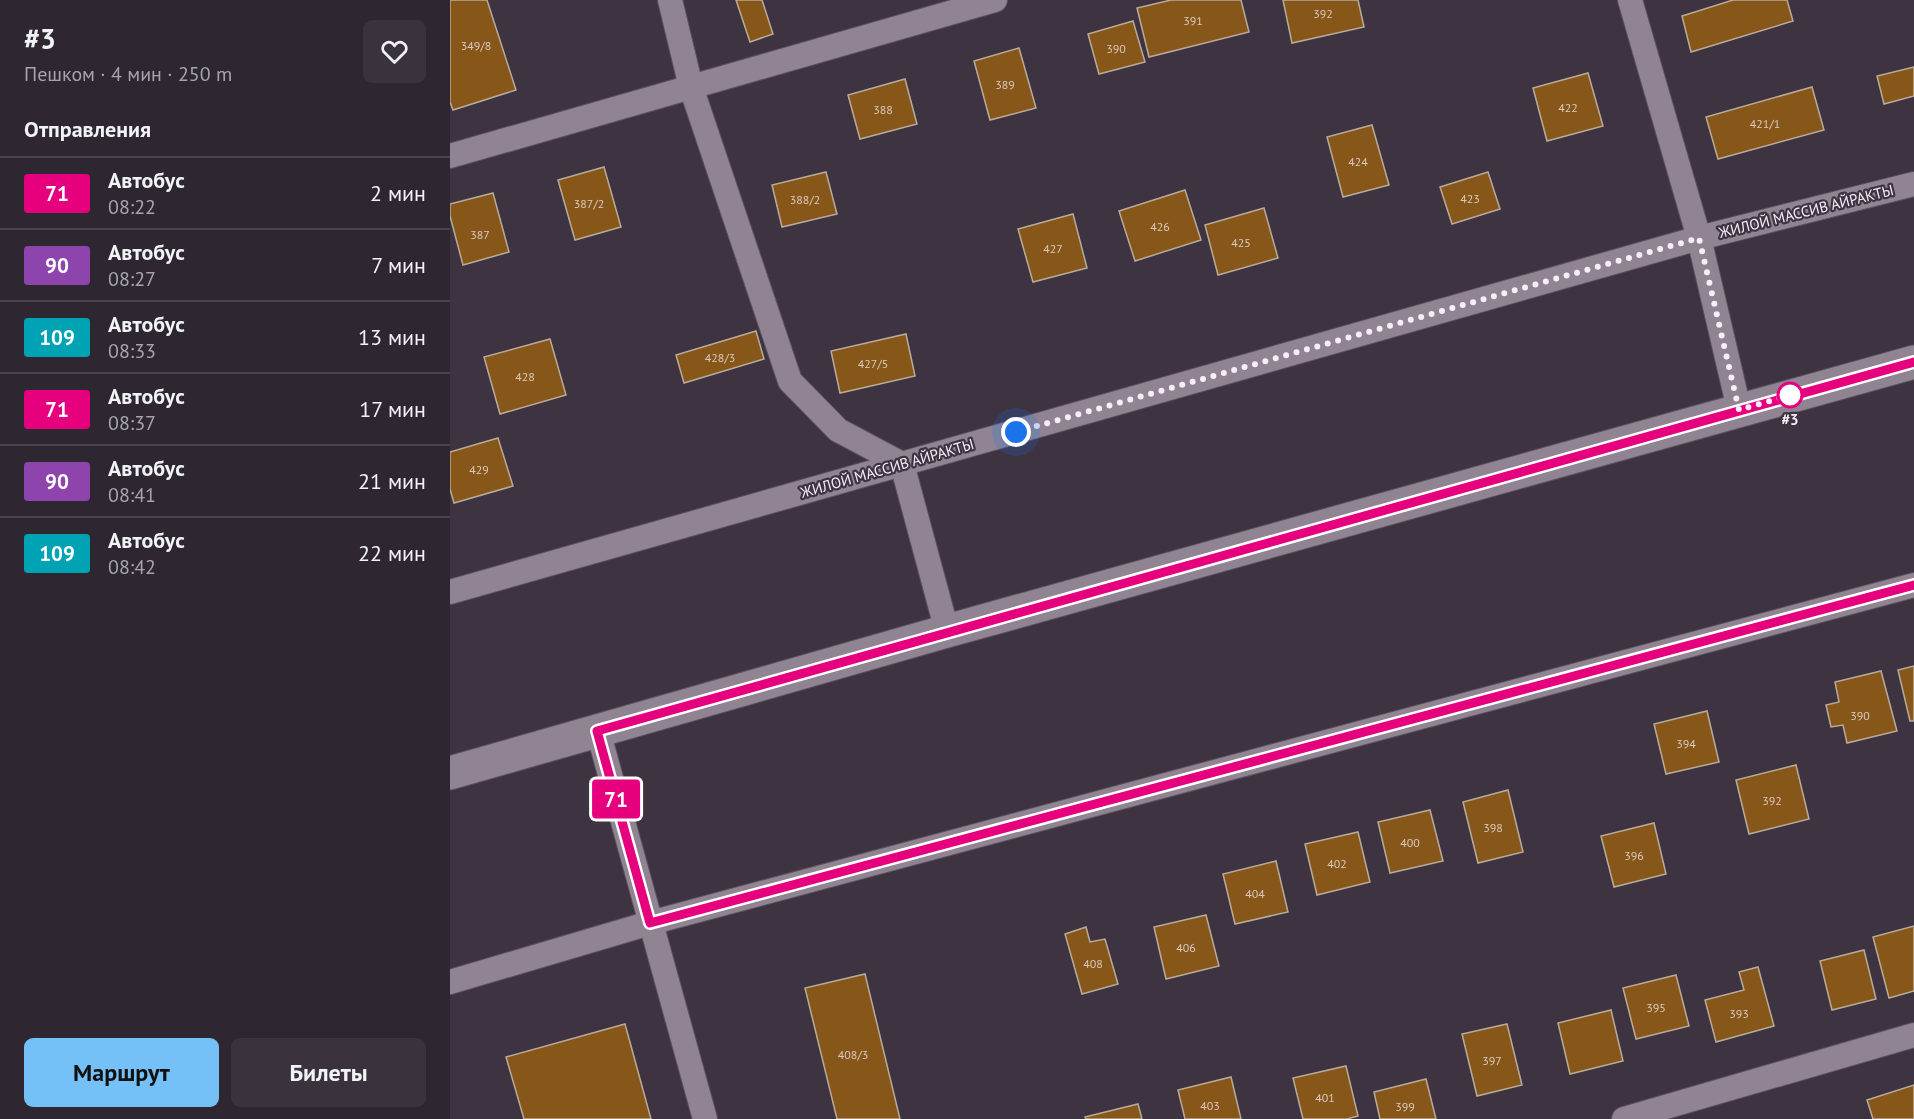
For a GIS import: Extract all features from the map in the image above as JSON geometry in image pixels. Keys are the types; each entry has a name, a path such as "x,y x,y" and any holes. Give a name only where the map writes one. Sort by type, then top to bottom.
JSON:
{"main road":[{"path":"450,773 947,631 1914,362"}],"street":[{"path":"670,0 691,87 790,381 838,430 902,464 947,631"},
{"path":"450,156 995,0"},
{"path":"1630,0 1699,238 1739,410"},
{"name":"ЖИЛОЙ МАССИВ АЙРАКТЫ","path":"450,592 1699,238 1914,184"},
{"path":"450,982 650,923 1914,585"},
{"path":"597,731 705,1119"},
{"path":"1624,1119 1914,1035"}],"building":[{"path":"450,0 487,0 516,90 453,110 450,102"},
{"path":"736,0 762,0 773,34 750,42"},
{"path":"1171,0 1241,0 1249,32 1149,57 1137,8"},
{"path":"1283,0 1358,0 1364,27 1292,43"},
{"path":"1733,0 1787,0 1793,21 1691,52 1682,16"},
{"path":"1133,21 1145,62 1099,74 1088,34"},
{"path":"1019,48 1036,108 990,120 974,61"},
{"path":"1914,67 1914,96 1884,104 1877,76"},
{"path":"1588,73 1603,126 1547,141 1533,88"},
{"path":"905,79 917,124 860,139 848,95"},
{"path":"1812,87 1824,130 1718,159 1706,117"},
{"path":"1372,125 1389,185 1343,197 1327,137"},
{"path":"604,167 621,227 575,240 558,180"},
{"path":"826,172 837,214 782,227 772,185"},
{"path":"1488,172 1500,209 1452,224 1440,187"},
{"path":"1185,190 1201,240 1135,261 1119,211"},
{"path":"493,193 509,252 463,265 450,216 450,204"},
{"path":"1264,208 1278,258 1218,275 1205,225"},
{"path":"1073,214 1087,268 1033,282 1018,229"},
{"path":"756,331 764,359 684,383 676,355"},
{"path":"906,334 915,376 840,393 831,351"},
{"path":"550,339 566,395 500,414 484,357"},
{"path":"498,438 513,486 454,503 450,489 450,452"},
{"path":"1914,666 1914,721 1910,721 1898,670"},
{"path":"1881,671 1897,731 1847,743 1843,725 1831,727 1826,705 1839,702 1835,682"},
{"path":"1707,711 1719,762 1666,774 1654,724"},
{"path":"1796,765 1809,819 1749,834 1736,780"},
{"path":"1508,790 1523,852 1478,863 1463,802"},
{"path":"1430,810 1443,861 1390,873 1378,822"},
{"path":"1654,823 1666,874 1614,887 1601,836"},
{"path":"1358,832 1370,882 1317,895 1305,844"},
{"path":"1276,861 1288,912 1235,924 1223,874"},
{"path":"1206,915 1219,966 1166,979 1154,927"},
{"path":"1914,926 1914,991 1889,998 1873,937"},
{"path":"1086,927 1090,942 1105,939 1118,984 1082,994 1065,934"},
{"path":"1864,950 1876,999 1832,1010 1820,961"},
{"path":"1758,967 1774,1026 1716,1042 1705,1000 1744,990 1739,972"},
{"path":"865,974 900,1119 837,1119 805,988"},
{"path":"1676,975 1689,1026 1636,1039 1623,988"},
{"path":"1611,1010 1623,1061 1570,1074 1558,1023"},
{"path":"625,1024 651,1119 524,1119 506,1057"},
{"path":"1507,1024 1522,1085 1477,1096 1462,1034"},
{"path":"1346,1066 1358,1116 1347,1119 1303,1119 1293,1078"},
{"path":"1231,1077 1241,1119 1185,1119 1178,1090"},
{"path":"1426,1079 1436,1119 1380,1119 1374,1092"},
{"path":"1914,1085 1914,1119 1873,1119 1867,1100"},
{"path":"1138,1104 1142,1119 1086,1119 1085,1117"}],"bus line":[{"name":"71","path":"1914,362 947,631 597,731 650,923 1914,585"}],"place":[{"name":"#3","path":"1790,395"}],"route":[{"path":"1016,432 1699,238 1739,410 1790,395"}]}
